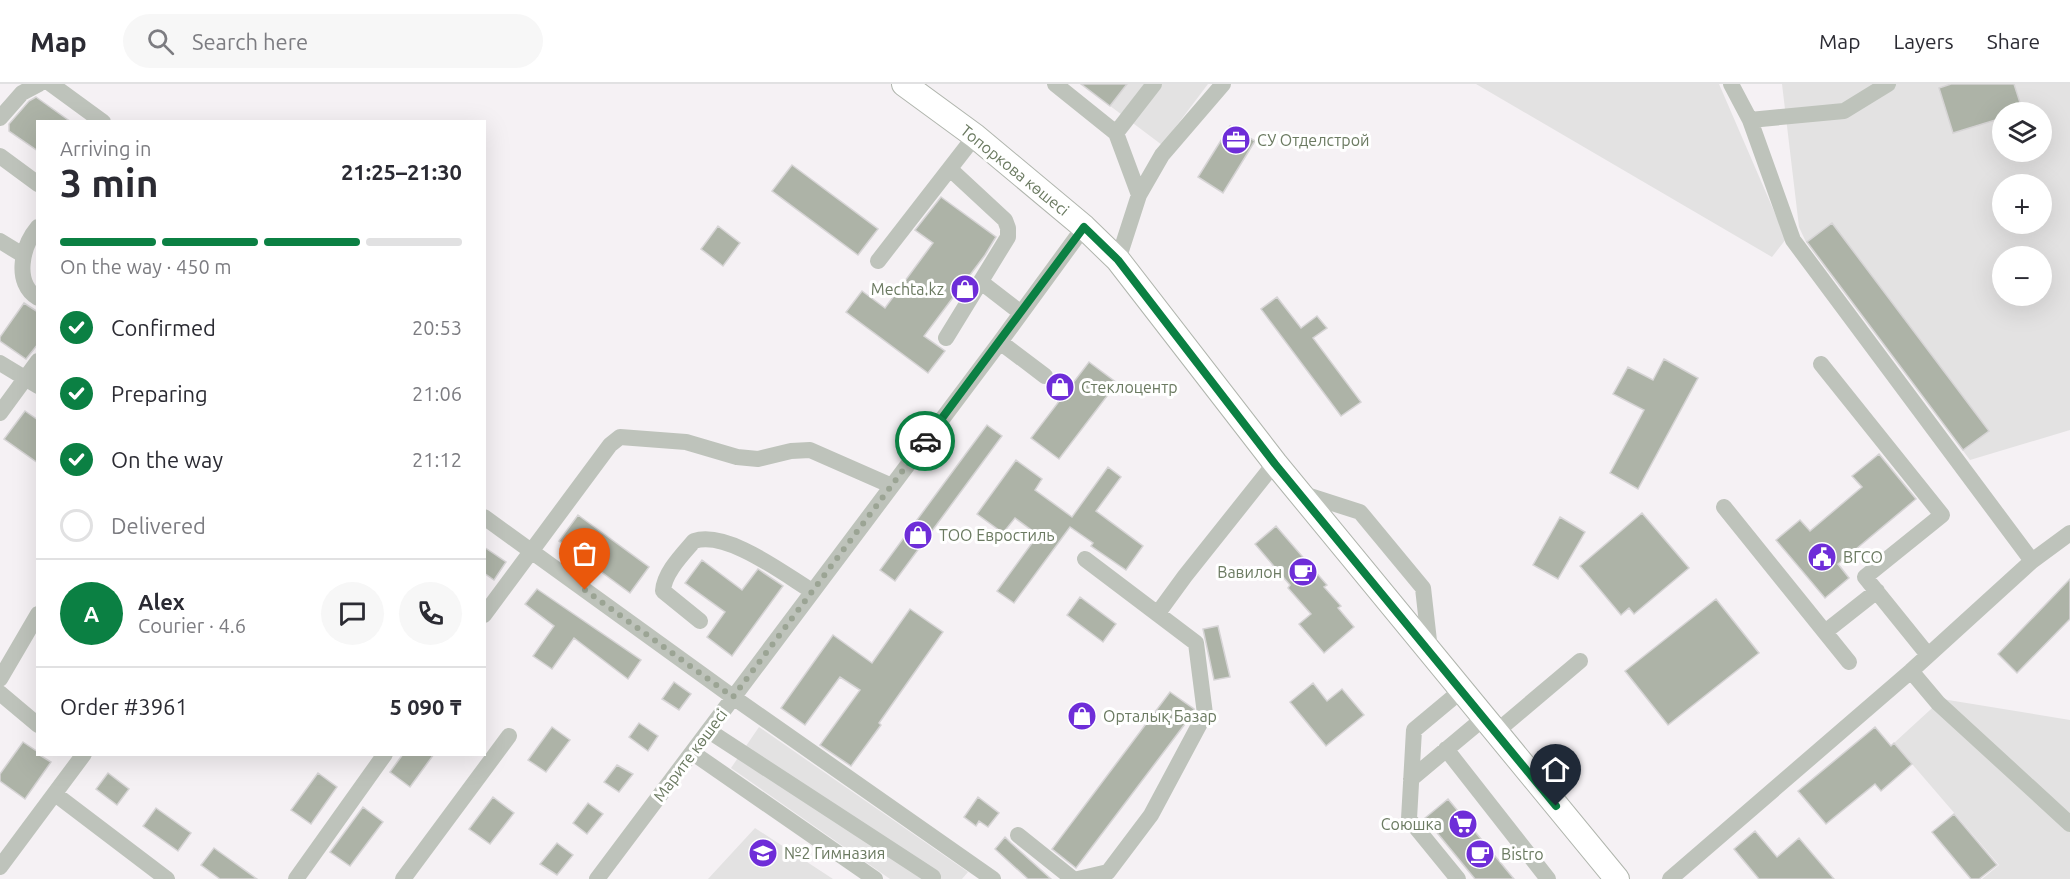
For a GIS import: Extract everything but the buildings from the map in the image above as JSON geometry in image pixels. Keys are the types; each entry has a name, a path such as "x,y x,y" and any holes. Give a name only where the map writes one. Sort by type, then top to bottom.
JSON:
{"highway":[{"name":"Топоркова көшесі","path":"904,84 975,136 1084,227 1118,260 1275,464 1617,879"}],"street":[{"path":"0,118 22,93 39,84"},
{"path":"51,84 100,120"},
{"path":"1055,84 1116,133 1139,195"},
{"path":"1116,133 1153,84"},
{"path":"1118,260 1139,195 1162,154 1223,84"},
{"path":"1731,84 1750,120 1793,240 2032,561"},
{"path":"1750,120 1844,111 1888,84"},
{"path":"878,261 975,136"},
{"path":"0,156 36,183"},
{"path":"946,338 1008,237 1005,220 950,169"},
{"name":"Марите көшесі","path":"597,879 1084,227"},
{"path":"36,229 29,238 23,255 22,278 30,293 36,297"},
{"path":"0,241 23,255"},
{"path":"981,282 1021,313"},
{"path":"1000,342 1046,376"},
{"path":"0,363 31,382"},
{"path":"1821,364 1942,515 1865,577 1928,655"},
{"path":"0,412 31,382 36,367"},
{"path":"486,612 610,445 620,437 686,442 737,458 759,459 791,451 810,450 892,486"},
{"path":"1158,613 1275,464"},
{"path":"1298,492 1360,512 1423,588 1430,651"},
{"path":"1724,507 1849,662"},
{"path":"486,518 733,697 993,879"},
{"path":"1670,879 1911,671 2032,561 2070,533"},
{"path":"700,621 663,591 664,583 670,573 694,541 718,540 732,545 760,559 812,591"},
{"path":"1078,879 1108,872 1150,815 1205,714 1196,642 1084,559"},
{"path":"1825,632 1877,591"},
{"path":"0,679 32,633"},
{"path":"1411,780 1446,749 1490,725 1580,661"},
{"path":"1911,671 1938,703 2070,824"},
{"path":"1458,879 1408,819 1414,730 1462,690"},
{"path":"0,693 36,722"},
{"path":"709,731 933,878"},
{"path":"403,879 510,736"},
{"path":"1446,749 1548,879"},
{"path":"693,753 875,879"},
{"path":"0,867 55,794 79,756"},
{"path":"296,879 384,756"},
{"path":"55,794 167,879"},
{"path":"1018,835 1073,879"}],"shaded area":[{"path":"1081,84 1208,84 1162,145"},
{"path":"1476,84 1719,84 1786,239 1772,257"},
{"path":"1782,84 2070,84 2070,430 1970,460 1806,242 1799,227"},
{"path":"1942,699 2070,720 2070,879 1982,879 1999,865 1894,743"},
{"path":"759,727 968,872 962,879 890,879 731,768"},
{"name":"№2 Гимназия","path":"755,828 833,879 708,879"}],"way so far":[{"path":"585,590 733,697 925,441"}],"place":[{"name":"СУ Отделстрой","path":"1236,140"},
{"name":"Mechta.kz","path":"965,289"},
{"name":"Стеклоцентр","path":"1060,387"},
{"name":"ТОО Евростиль","path":"918,535"},
{"name":"ВГСО","path":"1822,557"},
{"name":"Вавилон","path":"1303,572"},
{"name":"Орталық Базар","path":"1082,716"},
{"name":"Союшка","path":"1463,824"},
{"name":"№2 Гимназия","path":"763,853"},
{"name":"Bistro","path":"1480,854"}],"route":[{"path":"925,441 1084,227 1118,260 1275,464 1556,806"}]}
